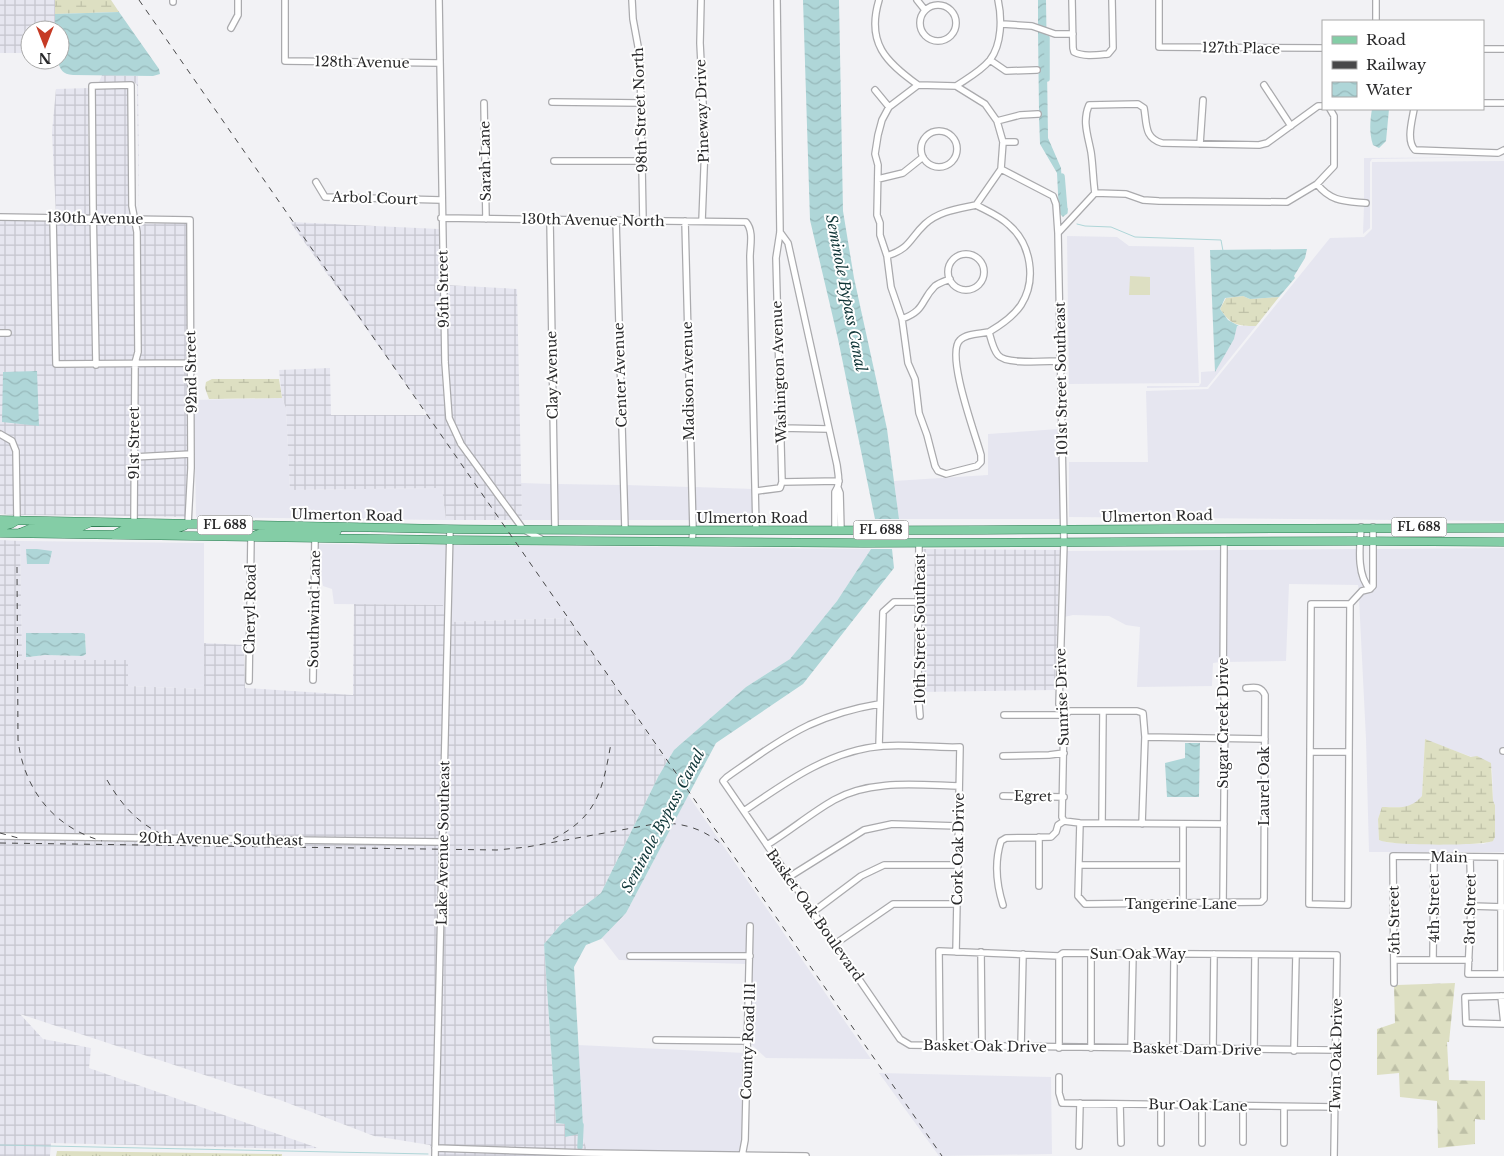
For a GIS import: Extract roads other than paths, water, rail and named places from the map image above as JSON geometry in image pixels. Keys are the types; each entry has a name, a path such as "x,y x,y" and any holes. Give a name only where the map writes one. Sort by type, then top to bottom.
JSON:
{"main road":[{"name":"Ulmerton Road","path":"0,520 450,529 1504,528"},
{"path":"0,528 17,520"},
{"path":"19,534 32,528 78,528 90,522"},
{"path":"114,535 125,529 174,530 188,524"},
{"path":"251,537 264,532 334,532 338,531 339,527"},
{"name":"Ulmerton Road","path":"0,534 545,541 919,543 1504,542"}],"street":[{"path":"232,28 238,15 238,0"},
{"name":"128th Avenue","path":"286,0 285,61 439,63"},
{"name":"95th Street","path":"439,0 441,218 445,379 449,418 461,444 523,529 545,541"},
{"name":"98th Street North","path":"632,0 633,19 640,57 643,221"},
{"name":"Pineway Drive","path":"701,0 700,43 705,144 702,221"},
{"name":"Washington Avenue","path":"777,0 780,232 776,258 782,482"},
{"path":"879,0 875,24 878,41 883,54 891,65 918,85 956,86 984,104 997,122 1003,142 1001,168 976,205 945,212 933,218 924,225 907,246 899,252 887,256"},
{"path":"917,0 925,10"},
{"path":"956,86 978,72 994,53 1002,24 998,0"},
{"path":"1072,0 1073,48 1074,52 1078,54 1108,54 1113,48 1112,0"},
{"name":"127th Place","path":"1159,0 1159,47 1322,48"},
{"path":"1376,0 1376,20"},
{"path":"934,5 941,5 953,13 956,21 955,30 950,36 941,40 931,39 925,34 921,27 921,18 925,10 934,5"},
{"path":"1002,24 1032,26 1055,34 1073,34"},
{"path":"1484,49 1504,49"},
{"path":"990,60 1006,70 1037,70"},
{"name":"91st Street","path":"94,218 92,86 131,85 133,219 137,250 138,352 135,363 134,524"},
{"path":"918,85 889,107 882,120 875,154 878,165 877,215 880,223 882,245 887,256 891,287 902,319 908,363 915,379 919,414 927,435 934,466 938,472 946,474 977,466 981,462 981,455 964,403 956,363 958,341 966,336 989,332 1002,325 1021,304 1027,292 1030,278 1026,248 1019,235 1008,224 976,205"},
{"path":"1264,85 1291,126"},
{"path":"875,90 889,107"},
{"path":"1200,144 1203,100"},
{"path":"552,102 641,103"},
{"name":"Sarah Lane","path":"484,103 486,219"},
{"path":"1484,103 1504,103"},
{"path":"1058,234 1095,193 1091,152 1086,129 1086,111 1089,105 1138,104 1144,108 1148,134 1154,140 1162,143 1259,145 1267,143 1318,106 1322,106"},
{"path":"1095,193 1126,194 1143,200 1159,201 1287,202 1317,184 1334,166 1334,116 1331,110"},
{"path":"1414,110 1410,140 1415,150 1498,153 1504,150"},
{"path":"997,122 1020,115 1038,114"},
{"path":"941,131 954,138 957,145 957,153 954,160 948,164 941,167 934,166 923,157 921,149 923,142 933,132 941,131"},
{"path":"1003,142 1015,142"},
{"path":"878,178 902,173 923,157"},
{"path":"554,161 643,161"},
{"name":"101st Street Southeast","path":"1001,168 1052,196 1056,204 1064,543"},
{"name":"Arbol Court","path":"316,182 325,197 441,200"},
{"path":"1317,184 1336,200 1366,203"},
{"name":"130th Avenue","path":"0,217 190,220"},
{"path":"53,218 56,364 96,365 190,362"},
{"path":"94,218 96,365"},
{"name":"130th Avenue North","path":"441,218 745,222"},
{"name":"92nd Street","path":"188,524 192,468 190,220"},
{"name":"Clay Avenue","path":"550,220 555,529"},
{"name":"Center Avenue","path":"616,220 625,529"},
{"name":"Madison Avenue","path":"685,221 692,541"},
{"name":"Washington Avenue","path":"745,222 751,230 750,258 757,491 756,530"},
{"name":"Washington Avenue","path":"780,232 788,243 837,465 840,493 838,530"},
{"path":"971,254 983,264 985,272 983,280 970,290 962,290 955,286 950,279 948,271 955,257 971,254"},
{"path":"902,319 914,314 923,306 936,284 950,279"},
{"path":"989,332 995,351 1007,361 1060,361"},
{"path":"0,333 8,333"},
{"path":"781,428 828,429"},
{"path":"0,434 12,441 16,451 17,520"},
{"path":"134,456 191,454"},
{"path":"757,491 780,488 782,482 838,484"},
{"path":"1361,527 1361,569 1365,584 1370,589"},
{"path":"1350,604 1311,604 1309,904 1348,905 1350,604 1362,591 1373,586 1373,527"},
{"name":"Lake Avenue Southeast","path":"434,1156 450,529"},
{"name":"Cheryl Road","path":"249,681 251,537"},
{"name":"Southwind Lane","path":"313,680 315,538"},
{"name":"Sugar Creek Drive","path":"1223,904 1225,704 1222,690 1224,542"},
{"name":"10th Street Southeast","path":"919,543 918,692 920,716"},
{"name":"Sunrise Drive","path":"1064,543 1060,704 1064,715 1064,796 1062,817 1064,821"},
{"path":"744,811 785,782 815,766 854,751 879,746 883,612 894,602 918,602"},
{"name":"Laurel Oak","path":"1246,688 1260,688 1265,695 1264,900"},
{"name":"Basket Oak Boulevard","path":"879,704 849,711 808,726 727,776 722,781 900,1038 910,1045"},
{"path":"1004,715 1064,715 1070,711 1137,711 1143,713 1142,824"},
{"path":"1102,823 1103,711"},
{"path":"1144,737 1265,739"},
{"name":"Cork Oak Drive","path":"879,746 960,747 956,952"},
{"path":"1310,752 1348,752"},
{"path":"1003,756 1064,753"},
{"path":"767,846 835,799 863,790 886,785 959,786"},
{"name":"Egret","path":"1003,796 1064,796"},
{"path":"1003,905 997,886 996,873 1001,841 1006,838 1051,837 1056,832 1058,825 1064,821 1080,823 1224,824"},
{"path":"1080,823 1079,864 1183,865"},
{"path":"788,877 864,830 892,824 958,826"},
{"path":"1183,824 1183,904"},
{"name":"20th Avenue Southeast","path":"0,836 443,842"},
{"path":"1039,837 1039,886"},
{"name":"Main","path":"1393,856 1502,857"},
{"name":"5th Street","path":"1393,856 1394,983"},
{"name":"4th Street","path":"1433,960 1434,857"},
{"name":"3rd Street","path":"1469,960 1470,857"},
{"path":"1394,960 1469,960 1468,974 1503,974 1502,857"},
{"name":"Tangerine Lane","path":"1079,864 1078,896 1084,904 1223,904 1257,903 1264,900"},
{"path":"813,912 861,876 884,865 958,865"},
{"path":"835,944 893,904 957,904"},
{"path":"1471,906 1502,907"},
{"name":"County Road 111","path":"742,1156 745,1140 750,926"},
{"name":"Sun Oak Way","path":"940,1046 939,951 1059,956 1063,953 1337,955"},
{"path":"981,952 982,1046"},
{"path":"1091,953 1091,1048"},
{"path":"1021,1047 1023,954"},
{"path":"1131,1048 1133,954"},
{"path":"1172,1049 1173,954"},
{"path":"1213,1049 1214,954"},
{"path":"1254,1050 1255,954"},
{"path":"1294,1050 1296,955"},
{"name":"Twin Oak Drive","path":"1334,1156 1337,955"},
{"path":"630,956 750,956"},
{"path":"1059,956 1059,1048"},
{"path":"1502,996 1504,1024 1466,1023 1465,997 1502,996"},
{"path":"656,1040 748,1041"},
{"name":"Basket Oak Drive","path":"910,1045 1059,1048"},
{"name":"Basket Dam Drive","path":"1059,1048 1336,1050"},
{"name":"Bur Oak Lane","path":"1058,1077 1062,1103 1335,1107"},
{"path":"1079,1146 1080,1104"},
{"path":"1120,1104 1121,1143"},
{"path":"1161,1105 1161,1143"},
{"path":"1202,1105 1202,1144"},
{"path":"1243,1142 1244,1106"},
{"path":"1284,1107 1284,1143"},
{"path":"435,1148 806,1156"}],"water":[{"path":"803,0 839,0 843,211 854,278 887,429 899,519 875,519 838,339 810,220"},
{"path":"1038,0 1046,0 1048,138 1061,168 1063,202 1068,209 1063,217 1059,213 1057,173 1040,144 1039,116 1041,116 1041,111 1039,111 1038,31 1042,33 1043,27 1038,25"},
{"path":"119,12 159,69 160,74 153,76 66,74 62,70 70,70 70,20 55,20 55,14"},
{"path":"1372,110 1389,110 1386,141 1379,148 1373,145 1370,122"},
{"path":"1307,249 1305,258 1294,276 1295,278 1279,297 1250,299 1243,296 1225,298 1220,309 1228,320 1239,326 1237,326 1234,339 1215,372 1210,250"},
{"path":"37,371 39,426 2,422 3,372"},
{"path":"26,549 52,551 49,564 27,564"},
{"path":"871,549 892,549 894,568 803,684 716,743 626,913 601,939 586,945 574,967 583,1125 579,1134 565,1137 565,1124 556,1123 544,944 562,923 601,893 658,777 674,750 746,687 790,659 837,601"},
{"path":"26,633 83,633 85,634 86,654 83,656 45,655 26,657"},
{"path":"1185,743 1200,743 1199,797 1167,797 1165,763 1185,758"}],"waterway":[{"path":"1047,38 1047,79"},
{"path":"1062,176 1065,212"},
{"path":"1077,224 1111,227 1135,237 1221,240 1223,251"},
{"name":"Seminole Bypass Canal","path":"580,1147 581,1125"},
{"path":"0,1145 428,1154"}],"railway":[{"path":"139,0 942,1156"},
{"path":"17,567 18,740 21,758 34,790 55,816 85,835 102,841"},
{"path":"553,839 580,821 596,800 605,774 611,743"},
{"path":"107,780 121,801 138,819 158,832 182,841"},
{"path":"0,843 497,850 527,847 660,823 677,824 693,828 715,839 722,845"},
{"path":"0,833 22,839"}]}
